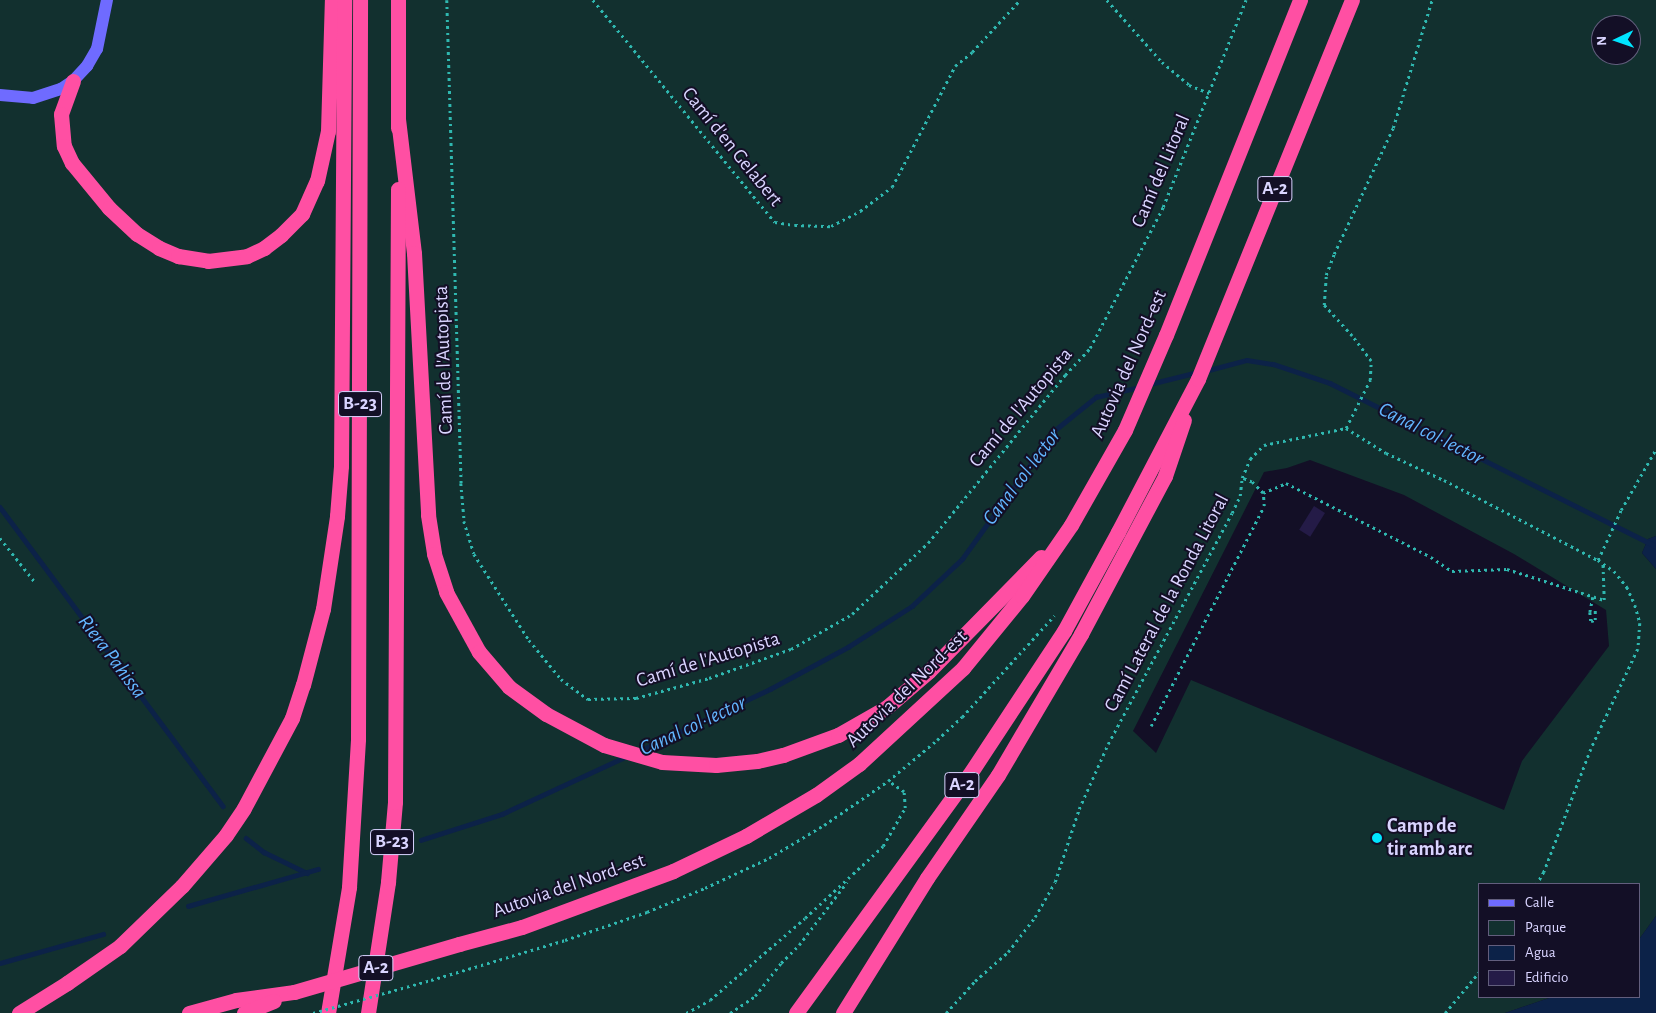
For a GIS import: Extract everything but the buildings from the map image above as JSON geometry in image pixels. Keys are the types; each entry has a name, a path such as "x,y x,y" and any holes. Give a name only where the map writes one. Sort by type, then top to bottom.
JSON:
{"highway":[{"path":"74,81 61,114 64,146 72,163 109,208 137,234 159,248 178,256 208,261 247,256 264,248 281,235 306,205 318,181 328,131 332,0"},
{"path":"19,1013 67,983 120,946 182,886 226,835 244,808 292,718 303,685 323,609 337,516 341,436 344,0"},
{"name":"B-23","path":"328,1013 349,887 356,808 360,664 360,0"},
{"name":"B-23","path":"368,1013 388,882 395,802 398,567 398,0"},
{"name":"Autovia del Nord-est","path":"189,1013 236,1000 294,992 522,927 673,871 746,836 816,795 859,764 964,668 1022,596 1071,525 1125,430 1166,335 1300,0"},
{"name":"A-2","path":"796,1013 969,775 1064,631 1139,494 1154,461 1198,379 1352,0"},
{"path":"398,119 414,253 428,515 439,572 457,615 494,672 509,687 546,714 594,741 643,758 679,764 716,765 758,760 811,745 862,722 887,707 929,671 1071,525"},
{"path":"844,1013 927,878 998,775 1081,634 1165,476 1198,379"},
{"name":"A-2","path":"244,1013 294,992"}],"main road":[{"path":"99,0 102,15"},
{"path":"0,95 33,98 61,90 74,81 87,66 97,48 102,15 107,0"}],"path":[{"name":"Camí de l'Autopista","path":"447,0 461,483 464,521 474,554 528,640 561,679 588,699 636,698 709,678 791,649 852,614 928,542 1065,375 1090,348"},
{"name":"Camí d'en Gelabert","path":"593,0 775,222 795,225 831,226 860,211 892,187 955,66 972,52 1020,0"},
{"path":"1107,0 1162,62 1189,85 1209,93"},
{"name":"Camí del Litoral","path":"1090,348 1163,207 1246,0"},
{"path":"1432,0 1393,128 1334,254 1326,276 1324,305 1371,361 1370,380 1346,428 1386,453 1460,488 1598,560 1614,571 1627,587 1635,605 1640,623 1638,649 1591,749 1544,872 1538,883"},
{"name":"Camí Lateral de la Ronda Litoral","path":"946,1013 975,981 1008,952 1039,910 1055,882 1079,809 1108,744 1232,514 1240,496 1242,478 1250,459 1264,446 1346,428"},
{"path":"1598,560 1621,510 1656,449"},
{"path":"1152,726 1264,506 1263,493 1252,482 1242,478"},
{"path":"1263,493 1286,483 1431,558 1452,572 1507,569 1604,600 1603,564"},
{"path":"0,538 35,582"},
{"path":"1593,596 1590,612 1592,621 1595,620 1595,609"},
{"path":"686,1013 710,1000 883,846 905,808 904,792 888,780"},
{"path":"730,1013 756,996 781,963 799,945 852,875"},
{"path":"1445,1013 1478,973"},
{"path":"313,1013 432,980"}],"green space":[{"path":"0,0 1656,0 1656,536 1648,539 1642,553 1656,569 1656,916 1641,937 1641,883 1478,883 1478,998 1549,998 1505,1013 0,1013","holes":["1310,460 1404,495 1514,554 1606,610 1609,646 1522,761 1504,810 1191,680 1156,753 1133,731 1264,472 1287,468"]}],"water":[{"path":"1656,536 1656,569 1642,553 1648,539"},
{"path":"1656,916 1656,1013 1505,1013 1549,998 1641,998 1641,937"}],"waterway":[{"name":"Canal col·lector","path":"1205,371 1247,360 1273,364 1330,383 1656,546"},
{"name":"Canal col·lector","path":"1150,384 1198,372"},
{"name":"Canal col·lector","path":"639,751 770,689 848,647 912,606 962,559 1055,430 1096,397 1140,387"},
{"name":"Riera Pahissa","path":"0,507 223,806"},
{"name":"Canal col·lector","path":"421,840 502,814 627,756"},
{"name":"Riera Pahissa","path":"246,838 264,852 307,873"},
{"name":"Canal col·lector","path":"188,906 318,869"},
{"name":"Canal col·lector","path":"0,963 103,934"}],"place":[{"name":"Camp de tir amb arc","path":"1377,838"}]}
